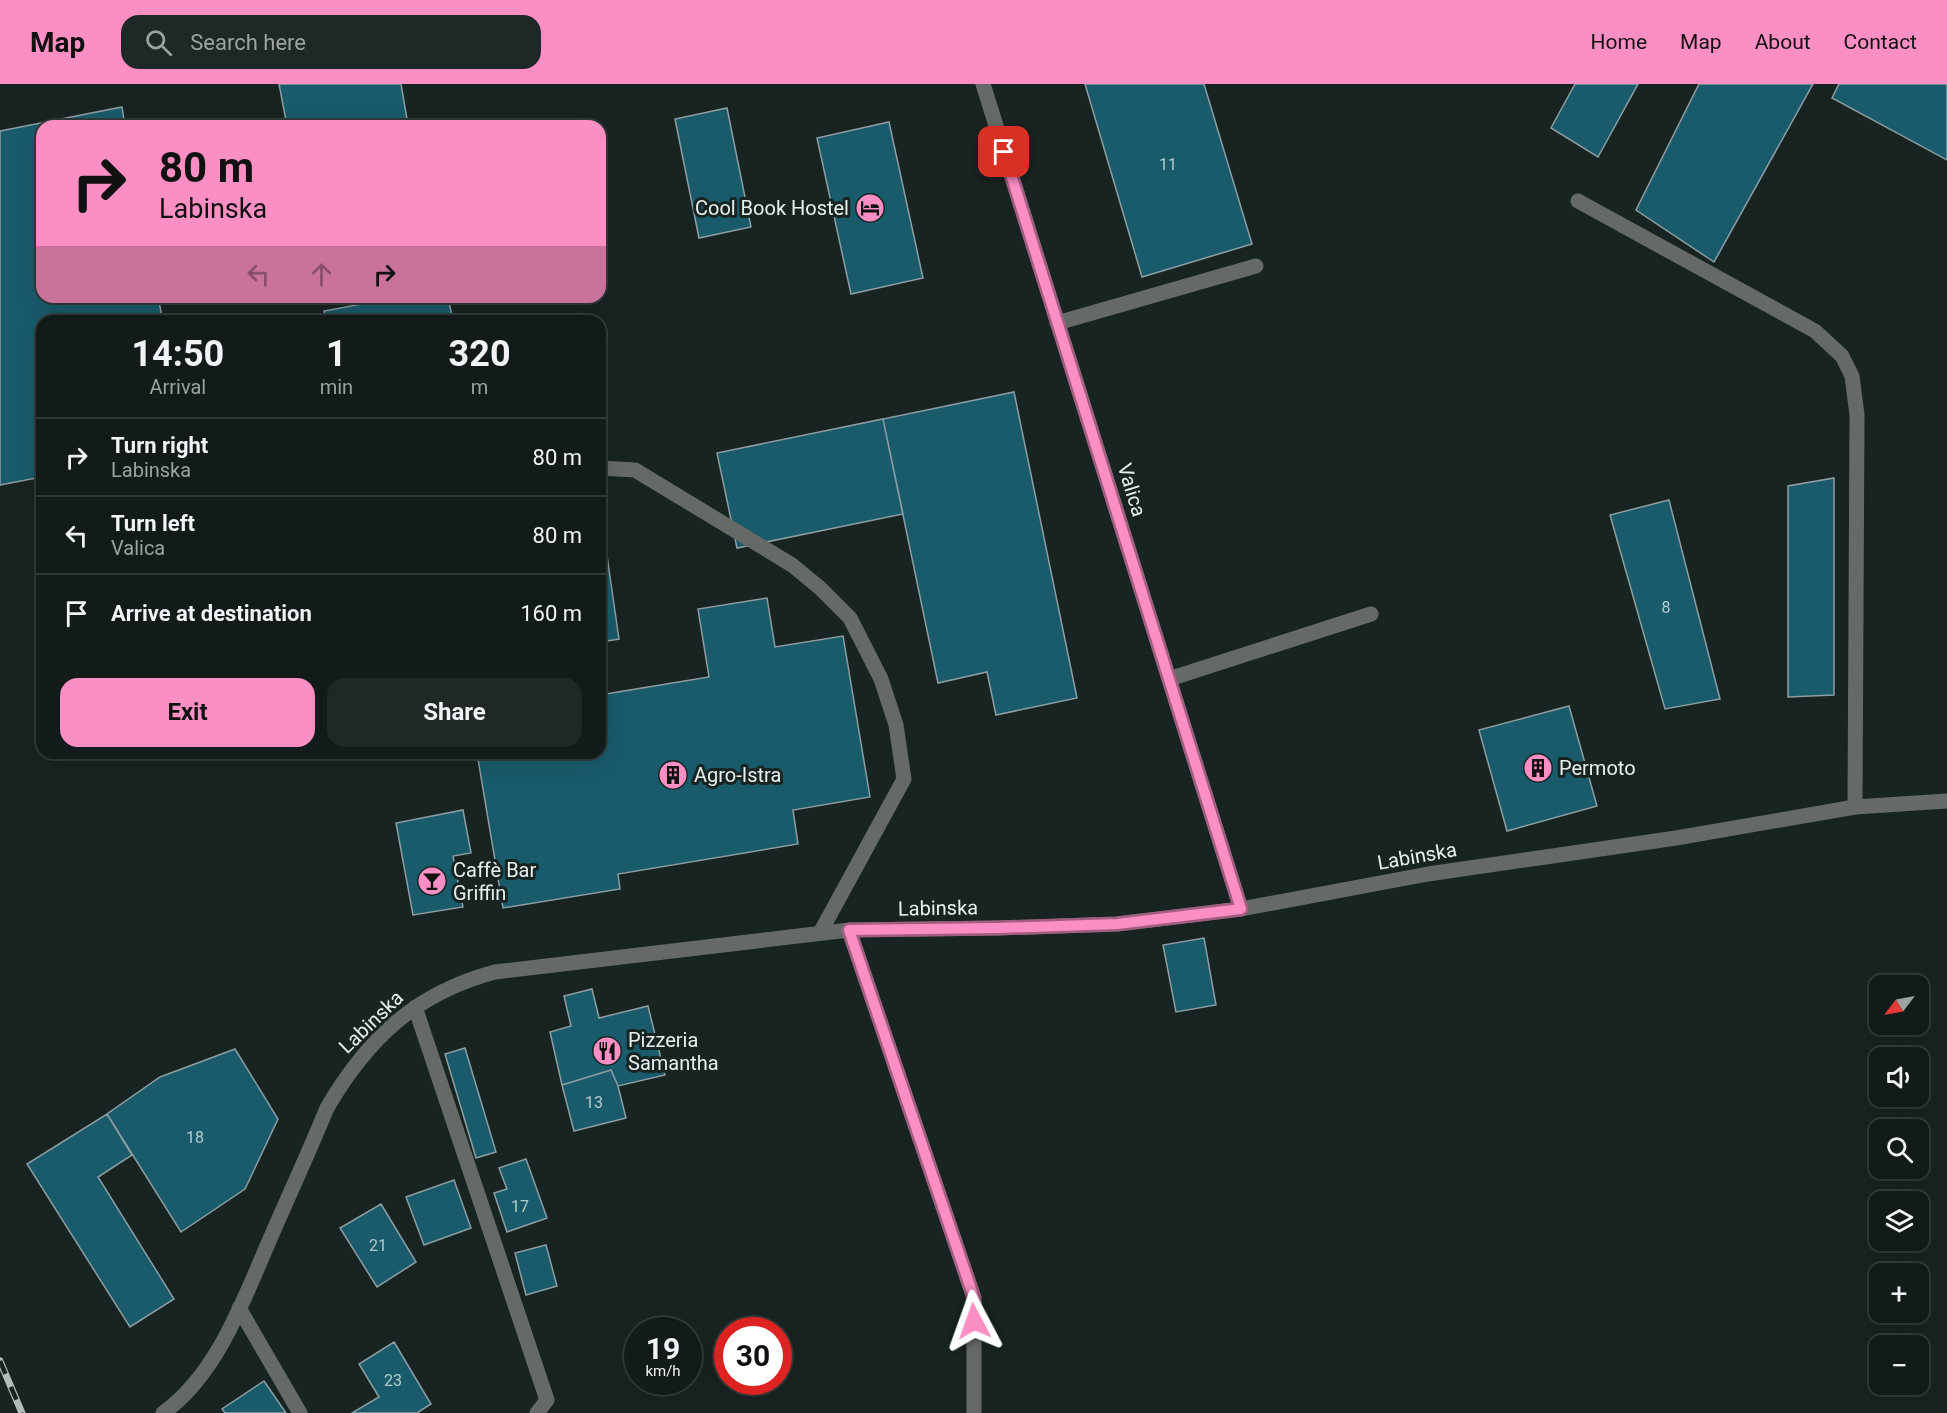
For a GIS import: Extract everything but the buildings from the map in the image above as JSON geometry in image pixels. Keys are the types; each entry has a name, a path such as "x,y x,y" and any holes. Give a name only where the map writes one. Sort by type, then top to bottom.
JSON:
{"street":[{"name":"Valica","path":"983,84 1241,909"},
{"path":"1578,201 1815,331 1842,356 1852,376 1857,415 1855,807"},
{"path":"1057,323 1256,266"},
{"path":"606,469 634,471 792,565 820,588 850,618 880,679 896,725 904,779 820,933"},
{"path":"1169,679 1371,614"},
{"name":"Labinska","path":"163,1413 202,1372 230,1328 327,1108 343,1081 366,1051 415,1007 440,992 468,980 495,972 849,930 1117,924 1241,909 1428,874 1676,838 1855,807 1947,801"},
{"path":"849,930 974,1298 975,1413"},
{"path":"415,1007 547,1400 537,1413"},
{"path":"239,1308 300,1413"}],"railway":[{"path":"0,1361 22,1413"}],"place":[{"name":"Cool Book Hostel","path":"870,208"},
{"name":"Permoto","path":"1538,768"},
{"name":"Agro-Istra","path":"673,775"},
{"name":"Caffè Bar Griffin","path":"432,881"},
{"name":"Pizzeria Samantha","path":"607,1051"}],"route":[{"path":"974,1321 974,1298 849,930 1117,924 1241,909 1004,152"}]}
